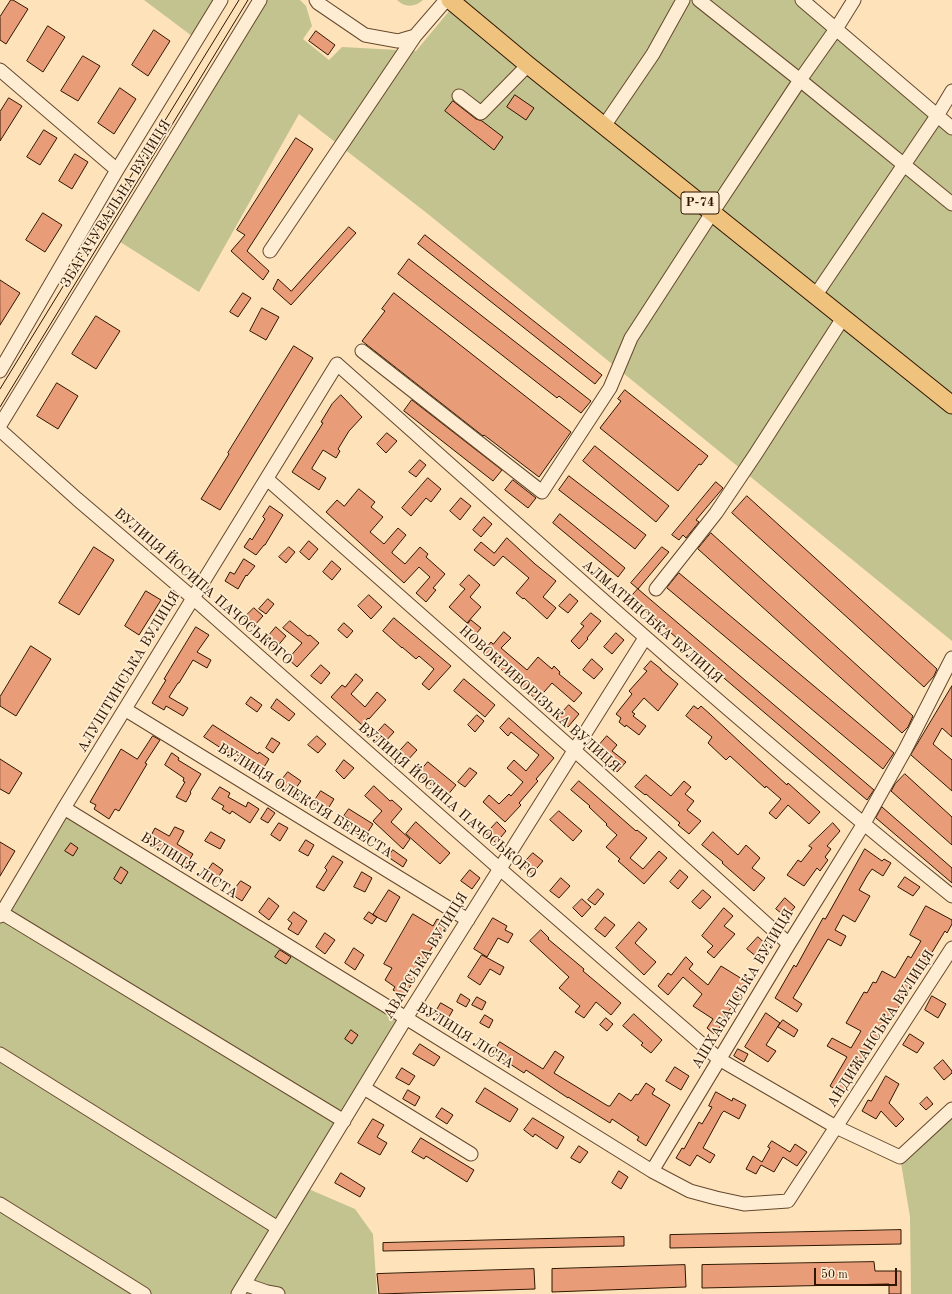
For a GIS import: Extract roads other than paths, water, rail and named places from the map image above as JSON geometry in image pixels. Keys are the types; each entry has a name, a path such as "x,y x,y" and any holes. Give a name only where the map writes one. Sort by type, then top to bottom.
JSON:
{"main road":[{"name":"Р-74","path":"450,0 528,65 952,405"}],"street":[{"name":"ЗБАГАЧУВАЛЬНА ВУЛИЦЯ","path":"0,370 117,170 221,0"},
{"name":"ЗБАГАЧУВАЛЬНА ВУЛИЦЯ","path":"0,424 260,0"},
{"path":"316,0 318,3 365,35 398,41 415,36"},
{"path":"270,251 415,36 446,0"},
{"path":"604,126 653,54 683,0"},
{"path":"699,0 952,204"},
{"path":"802,0 952,128"},
{"path":"362,351 542,492 610,388 631,338 712,212 854,0"},
{"path":"459,96 481,113 528,65"},
{"path":"0,70 117,170"},
{"path":"815,296 937,116 952,91"},
{"path":"656,589 716,513 843,318"},
{"name":"АЛУШТИНСЬКА ВУЛИЦЯ","path":"1,915 64,808 126,710 337,364"},
{"name":"АЛМАТИНСЬКА ВУЛИЦЯ","path":"337,364 645,638 863,825 952,896"},
{"name":"ВУЛИЦЯ ЙОСИПА ПАЧОСЬКОГО","path":"0,430 77,499 193,598 500,869 719,1059 836,1127 900,1158 952,1109"},
{"name":"НОВОКРИВОРІЗЬКА ВУЛИЦЯ","path":"267,479 574,750 789,944"},
{"name":"АВАРСЬКА ВУЛИЦЯ","path":"241,1289 406,1018 645,638"},
{"name":"АШХАБАДСЬКА ВУЛИЦЯ","path":"652,1171 789,944 863,825 905,750 952,658"},
{"name":"ВУЛИЦЯ ОЛЕКСІЯ БЕРЕСТА","path":"126,710 468,920"},
{"name":"ВУЛИЦЯ ЛІСТА","path":"64,808 652,1171 690,1191 744,1204 788,1201 836,1127"},
{"path":"1,915 344,1121"},
{"name":"АНДИЖАНСЬКА ВУЛИЦЯ","path":"836,1127 952,948"},
{"path":"0,1054 278,1228"},
{"path":"364,1088 471,1154"},
{"path":"0,1204 144,1294"},
{"path":"241,1289 278,1294"}],"tram line":[{"path":"0,389 239,0"},
{"path":"0,407 248,0"}]}
